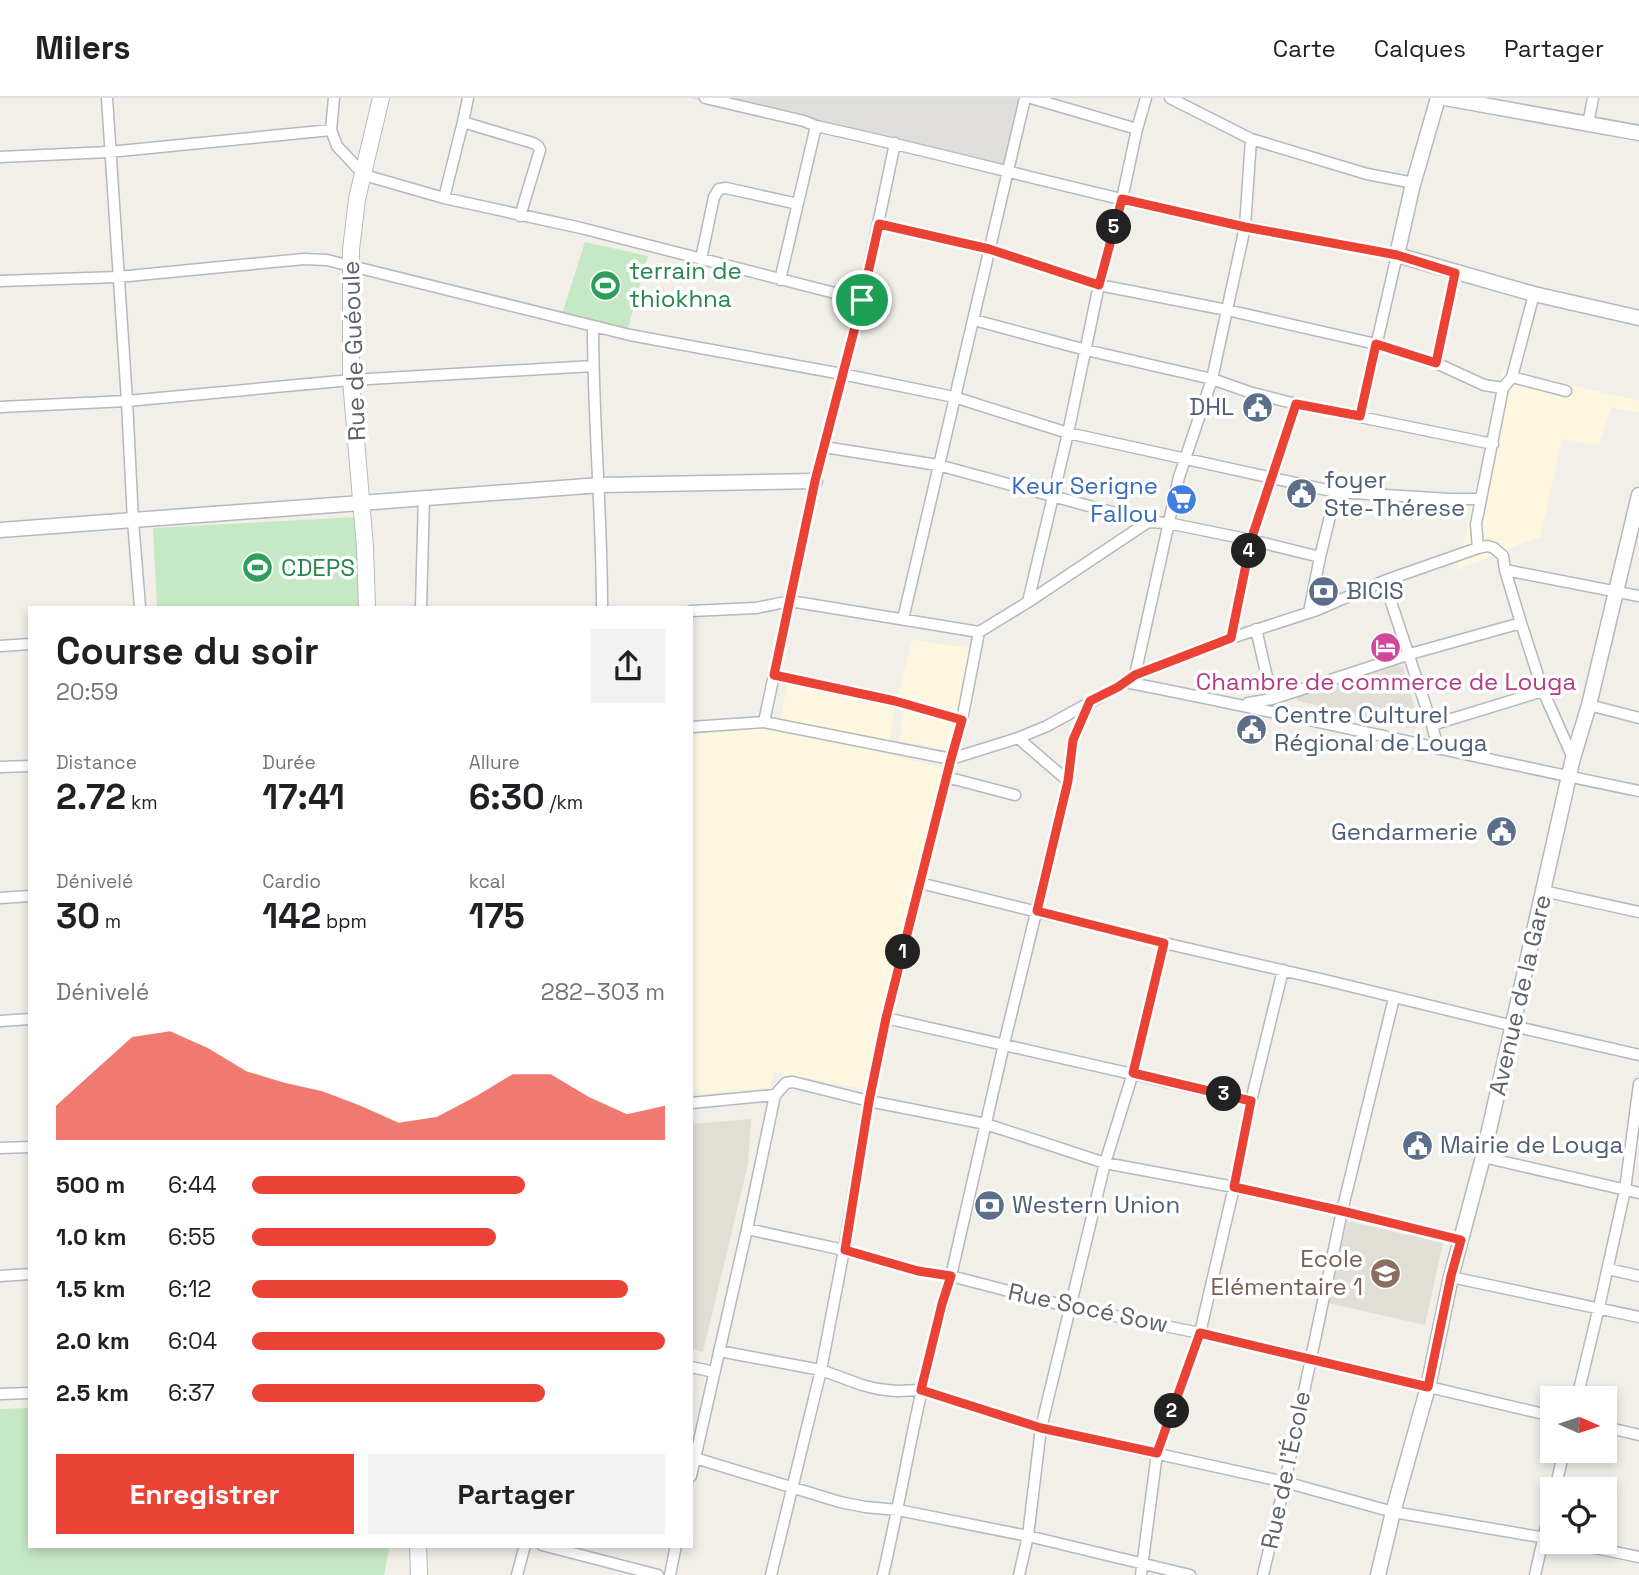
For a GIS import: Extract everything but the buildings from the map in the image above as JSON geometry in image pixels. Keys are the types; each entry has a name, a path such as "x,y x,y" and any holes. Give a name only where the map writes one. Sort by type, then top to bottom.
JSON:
{"main road":[{"name":"Rue de Guéoule","path":"367,606 365,547 351,380 351,250 356,200 382,98"},
{"path":"418,1548 419,1575"}],"street":[{"path":"107,98 140,606"},
{"path":"334,98 331,130 337,146 364,175 444,198 582,228 862,300"},
{"path":"444,198 468,98"},
{"path":"705,98 1245,227 1397,255 1534,294 1639,318"},
{"path":"903,619 1026,98"},
{"path":"1031,98 1137,129"},
{"path":"1028,602 1099,285 1146,98"},
{"path":"1170,98 1251,139 1367,174 1414,183"},
{"path":"1360,416 1414,183 1438,98"},
{"path":"1445,98 1476,101 1639,133"},
{"path":"1588,124 1593,98"},
{"path":"463,122 538,146 540,150 520,216"},
{"path":"780,280 816,126"},
{"path":"0,157 109,152 331,130"},
{"path":"1135,675 1168,523 1185,458 1212,379 1245,227 1251,139"},
{"path":"764,722 815,481 862,300 895,143"},
{"path":"701,259 713,197 719,189 726,188 799,204"},
{"path":"879,224 989,249 1099,285 1227,310 1376,344 1436,363 1484,385 1503,388"},
{"path":"0,281 118,277 304,259 327,260 593,326 954,397 1068,433 1336,492 1481,499"},
{"path":"1436,363 1455,273"},
{"path":"1478,548 1476,524 1503,388 1512,377 1534,294"},
{"path":"974,320 1086,350 1212,379 1296,404 1493,444"},
{"path":"593,326 602,606"},
{"path":"0,407 127,401 351,380 593,366"},
{"path":"1512,377 1566,391"},
{"path":"1231,638 1251,540 1296,404"},
{"path":"824,447 938,465 1147,522 1168,523 1320,557"},
{"path":"0,530 600,485 815,481"},
{"path":"1309,612 1336,492"},
{"name":"Avenue de la Gare","path":"1377,1575 1428,1387 1451,1276 1483,1157 1573,758 1635,528 1639,495"},
{"path":"421,606 424,498"},
{"path":"693,611 755,608 790,601 979,632 1147,522"},
{"path":"693,727 764,722 951,759 1047,726 1135,675 1231,638 1309,612 1384,581 1487,546 1503,556 1543,691 1573,758"},
{"path":"1505,570 1639,596"},
{"path":"1384,581 1410,654 1438,749"},
{"path":"1241,705 1272,699 1410,654 1521,623"},
{"path":"1256,629 1272,699"},
{"path":"771,1575 821,1370 886,1018 962,720 979,632"},
{"path":"0,646 28,644"},
{"path":"774,675 895,701 962,720"},
{"path":"1125,682 1639,791"},
{"path":"1432,725 1543,691"},
{"path":"883,1575 921,1390 951,1276 1068,781 1073,740 1090,701"},
{"path":"1589,705 1639,718"},
{"path":"1018,738 1068,781"},
{"path":"0,767 28,766"},
{"path":"946,777 1015,795"},
{"path":"920,883 1639,1055"},
{"path":"1543,891 1639,912"},
{"path":"0,898 28,896"},
{"path":"1019,1575 1028,1536 1041,1428 1105,1163 1133,1073 1164,943"},
{"path":"1142,1570 1157,1453 1200,1333 1283,970"},
{"name":"Rue de l'École","path":"1263,1575 1342,1211 1394,998"},
{"path":"886,1018 1251,1101"},
{"path":"0,1021 28,1019"},
{"path":"693,1467 775,1095 786,1083 793,1082 869,1101 986,1124 1105,1163 1234,1187 1461,1240"},
{"path":"1580,1386 1625,1190 1639,1084"},
{"path":"693,1104 775,1095"},
{"path":"0,1148 28,1147"},
{"path":"1483,1157 1639,1193"},
{"name":"Rue Socé Sow","path":"747,1229 845,1250 918,1271 951,1276 1070,1307 1200,1333 1540,1413"},
{"path":"1608,1269 1639,1276"},
{"path":"0,1276 28,1274"},
{"path":"1451,1276 1639,1317"},
{"path":"719,1351 821,1370 862,1385 896,1391 921,1390 1041,1428 1285,1482 1393,1512 1540,1537"},
{"path":"693,1367 714,1372"},
{"path":"0,1394 28,1393"},
{"path":"1617,1430 1639,1435"},
{"path":"695,1458 840,1502 898,1510 1028,1536 1142,1570 1190,1575"},
{"path":"517,1575 524,1548"},
{"path":"554,1548 658,1575"},
{"path":"670,1575 675,1548"},
{"path":"1617,1552 1639,1557"},
{"path":"1535,1575 1542,1554"}],"shaded area":[{"path":"690,98 1023,98 1004,177"},
{"path":"1503,369 1639,401 1639,413 1611,407 1599,445 1562,439 1540,537 1457,570"},
{"path":"912,640 977,649 971,718 898,694"},
{"path":"1395,664 1403,667 1419,723 1415,729 1298,701 1296,695"},
{"path":"787,684 895,708 888,747 781,720"},
{"path":"905,708 954,720 951,751 899,740"},
{"path":"774,727 943,768 869,1090 774,1072 770,1088 693,1094 693,735"},
{"path":"751,1119 748,1164 703,1352 693,1350 693,1124"},
{"name":"Ecole Elémentaire 1","path":"1347,1221 1443,1243 1425,1325 1328,1303"}],"green space":[{"name":"terrain de thiokhna","path":"585,242 648,256 628,328 562,314"},
{"name":"CDEPS","path":"359,517 364,606 157,606 153,528"},
{"path":"28,1408 28,1548 389,1548 384,1575 0,1575 0,1409"}],"place":[{"name":"terrain de thiokhna","path":"606,285"},
{"name":"DHL","path":"1257,407"},
{"name":"foyer Ste-Thérese","path":"1301,494"},
{"name":"Keur Serigne Fallou","path":"1181,500"},
{"name":"CDEPS","path":"258,568"},
{"name":"BICIS","path":"1323,591"},
{"name":"Chambre de commerce de Louga","path":"1386,648"},
{"name":"Centre Culturel Régional de Louga","path":"1251,729"},
{"name":"Gendarmerie","path":"1501,832"},
{"name":"Mairie de Louga","path":"1417,1145"},
{"name":"Western Union","path":"989,1205"},
{"name":"Ecole Elémentaire 1","path":"1386,1273"}],"route":[{"path":"1122,199 1245,227 1397,255 1455,273 1436,363 1376,344 1360,416 1296,404 1251,540 1231,638 1135,675 1090,701 1073,740 1068,781 1037,911 1164,943 1133,1073 1251,1101 1234,1187 1461,1240 1428,1387 1200,1333 1157,1453 1041,1428 921,1390 951,1276 918,1271 845,1250 869,1101 886,1018 962,720 895,701 774,675 815,481 862,300 879,224 989,249 1099,285 1122,199"}]}
